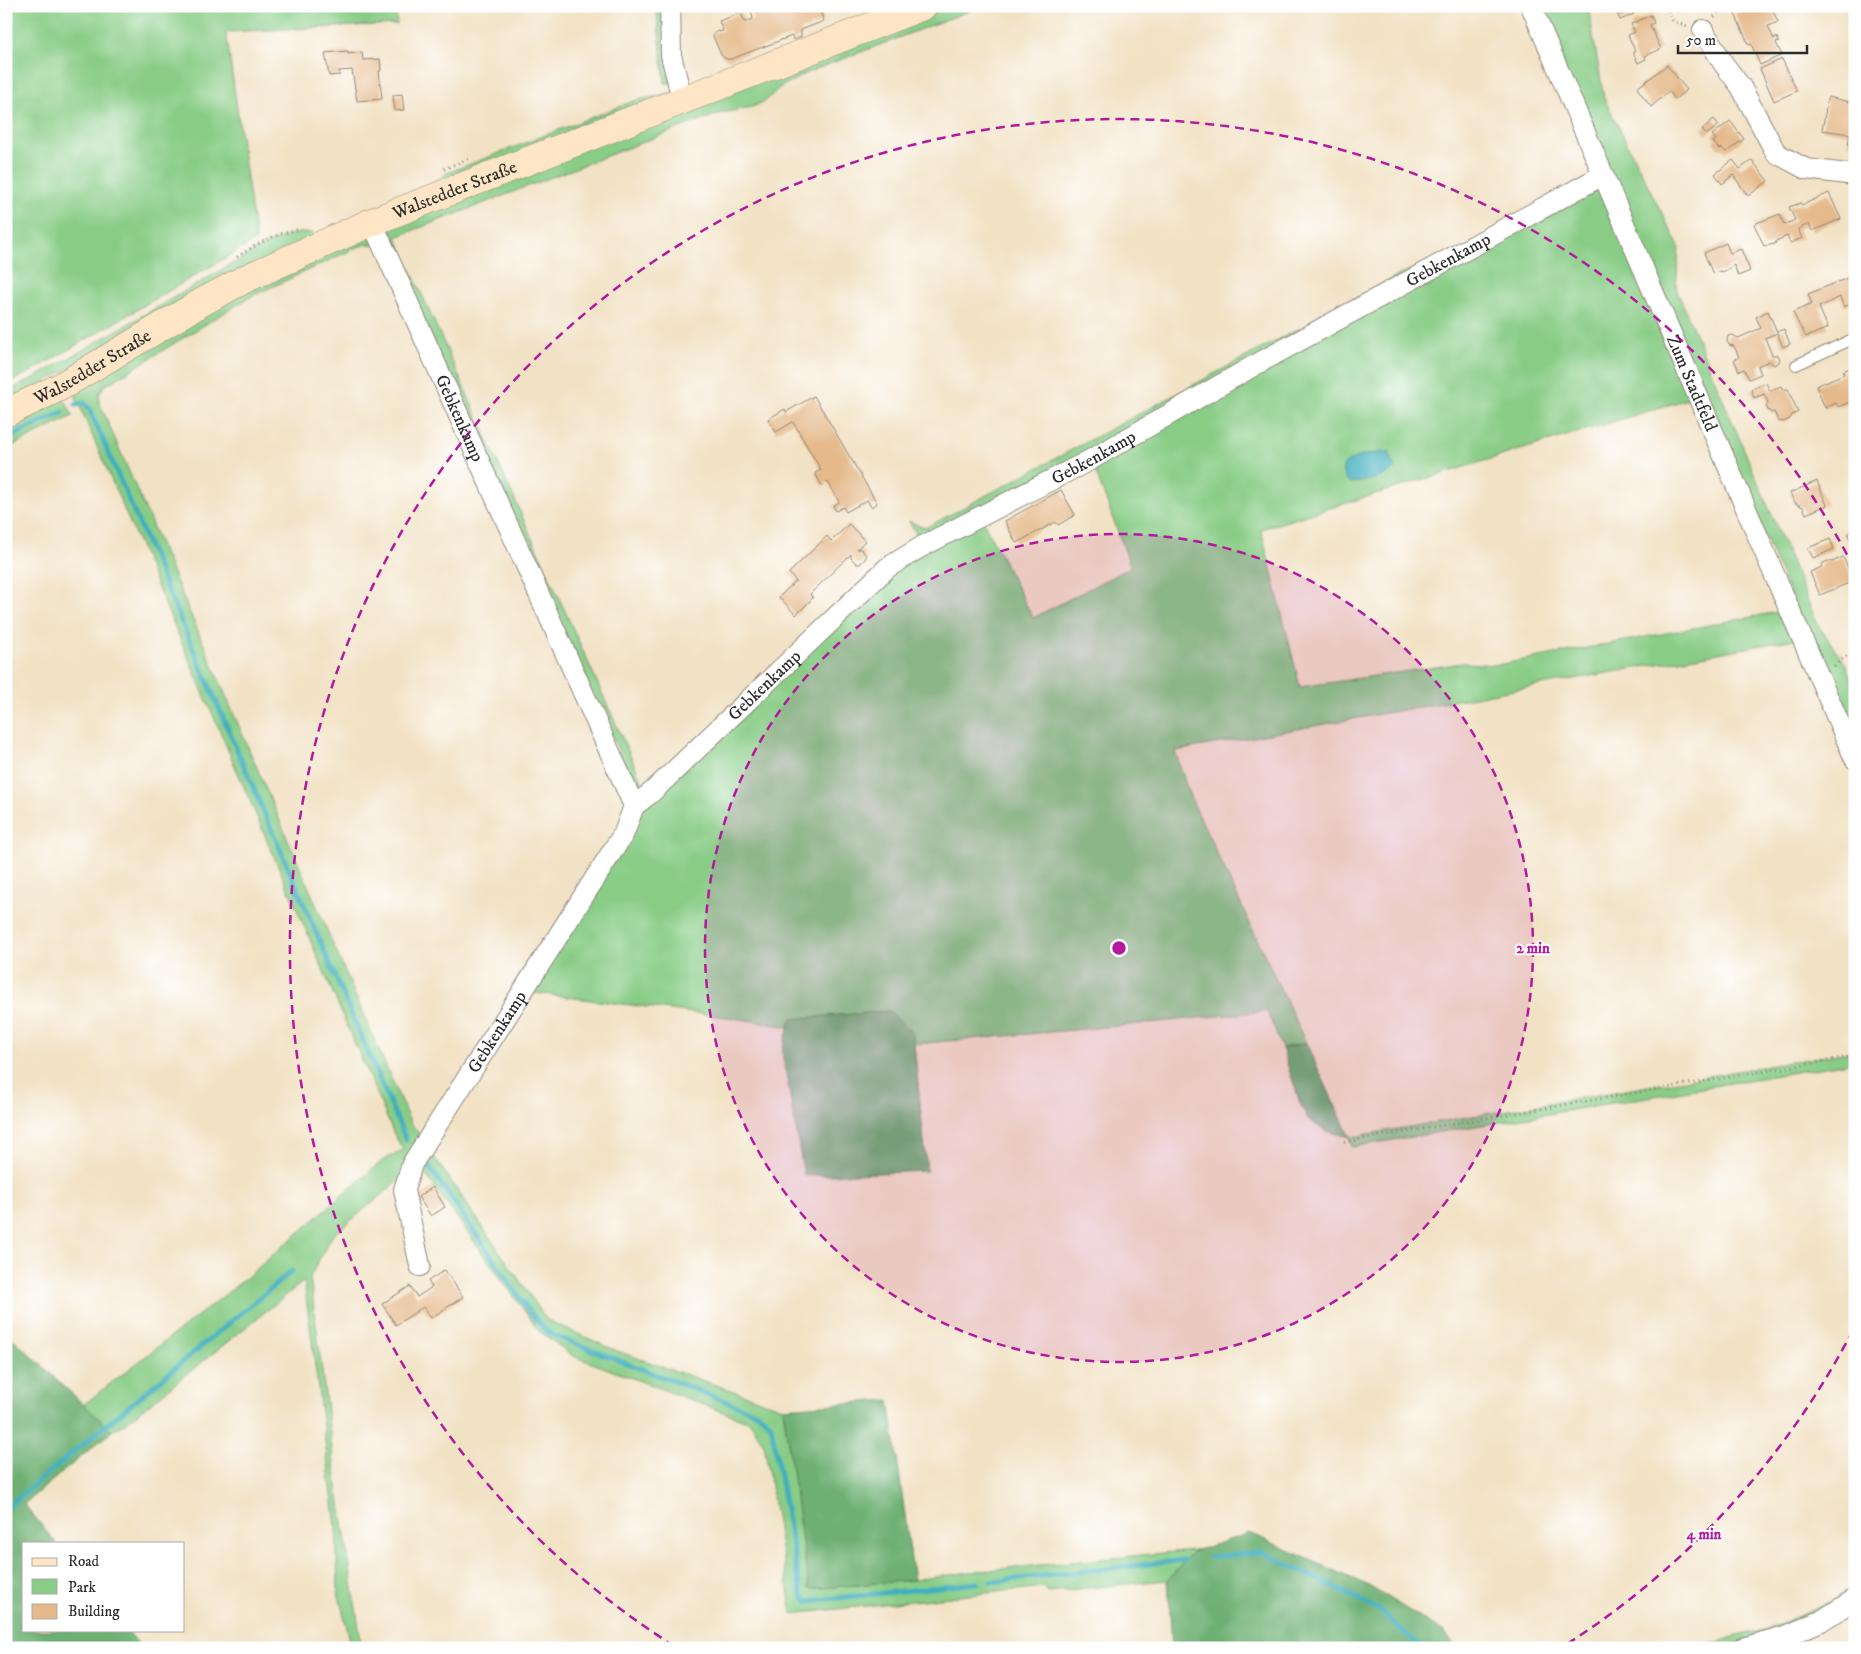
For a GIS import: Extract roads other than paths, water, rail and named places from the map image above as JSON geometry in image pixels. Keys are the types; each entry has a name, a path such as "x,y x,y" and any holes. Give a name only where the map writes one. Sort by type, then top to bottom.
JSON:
{"main road":[{"name":"Walstedder Straße","path":"6,413 60,387 204,301 247,278 372,222 923,6"}],"street":[{"path":"670,6 671,55 682,100"},
{"name":"Zum Stadtfeld","path":"1531,6 1855,759"},
{"path":"1703,30 1723,63 1741,86 1776,153 1806,170 1855,175"},
{"name":"Gebkenkamp","path":"420,1266 404,1190 412,1164 624,833 634,806 652,792 887,568 921,547 1090,460 1255,365 1603,175"},
{"name":"Gebkenkamp","path":"372,222 634,806"},
{"path":"1742,1648 1788,1635 1821,1621 1855,1599"}],"lane":[{"path":"1796,365 1855,338"}],"water":[{"path":"1389,452 1395,468 1374,479 1349,483 1343,469 1346,464 1359,457"}],"waterway":[{"path":"76,405 84,403 89,408 406,1140"},
{"path":"6,439 63,412"},
{"path":"426,1162 529,1311 544,1329 553,1335 759,1414 765,1418 771,1425 800,1588 802,1596 808,1601 978,1583"},
{"path":"6,1508 292,1271"},
{"path":"1209,1557 1262,1552 1379,1610 1422,1648"},
{"path":"991,1582 1185,1560"}]}
